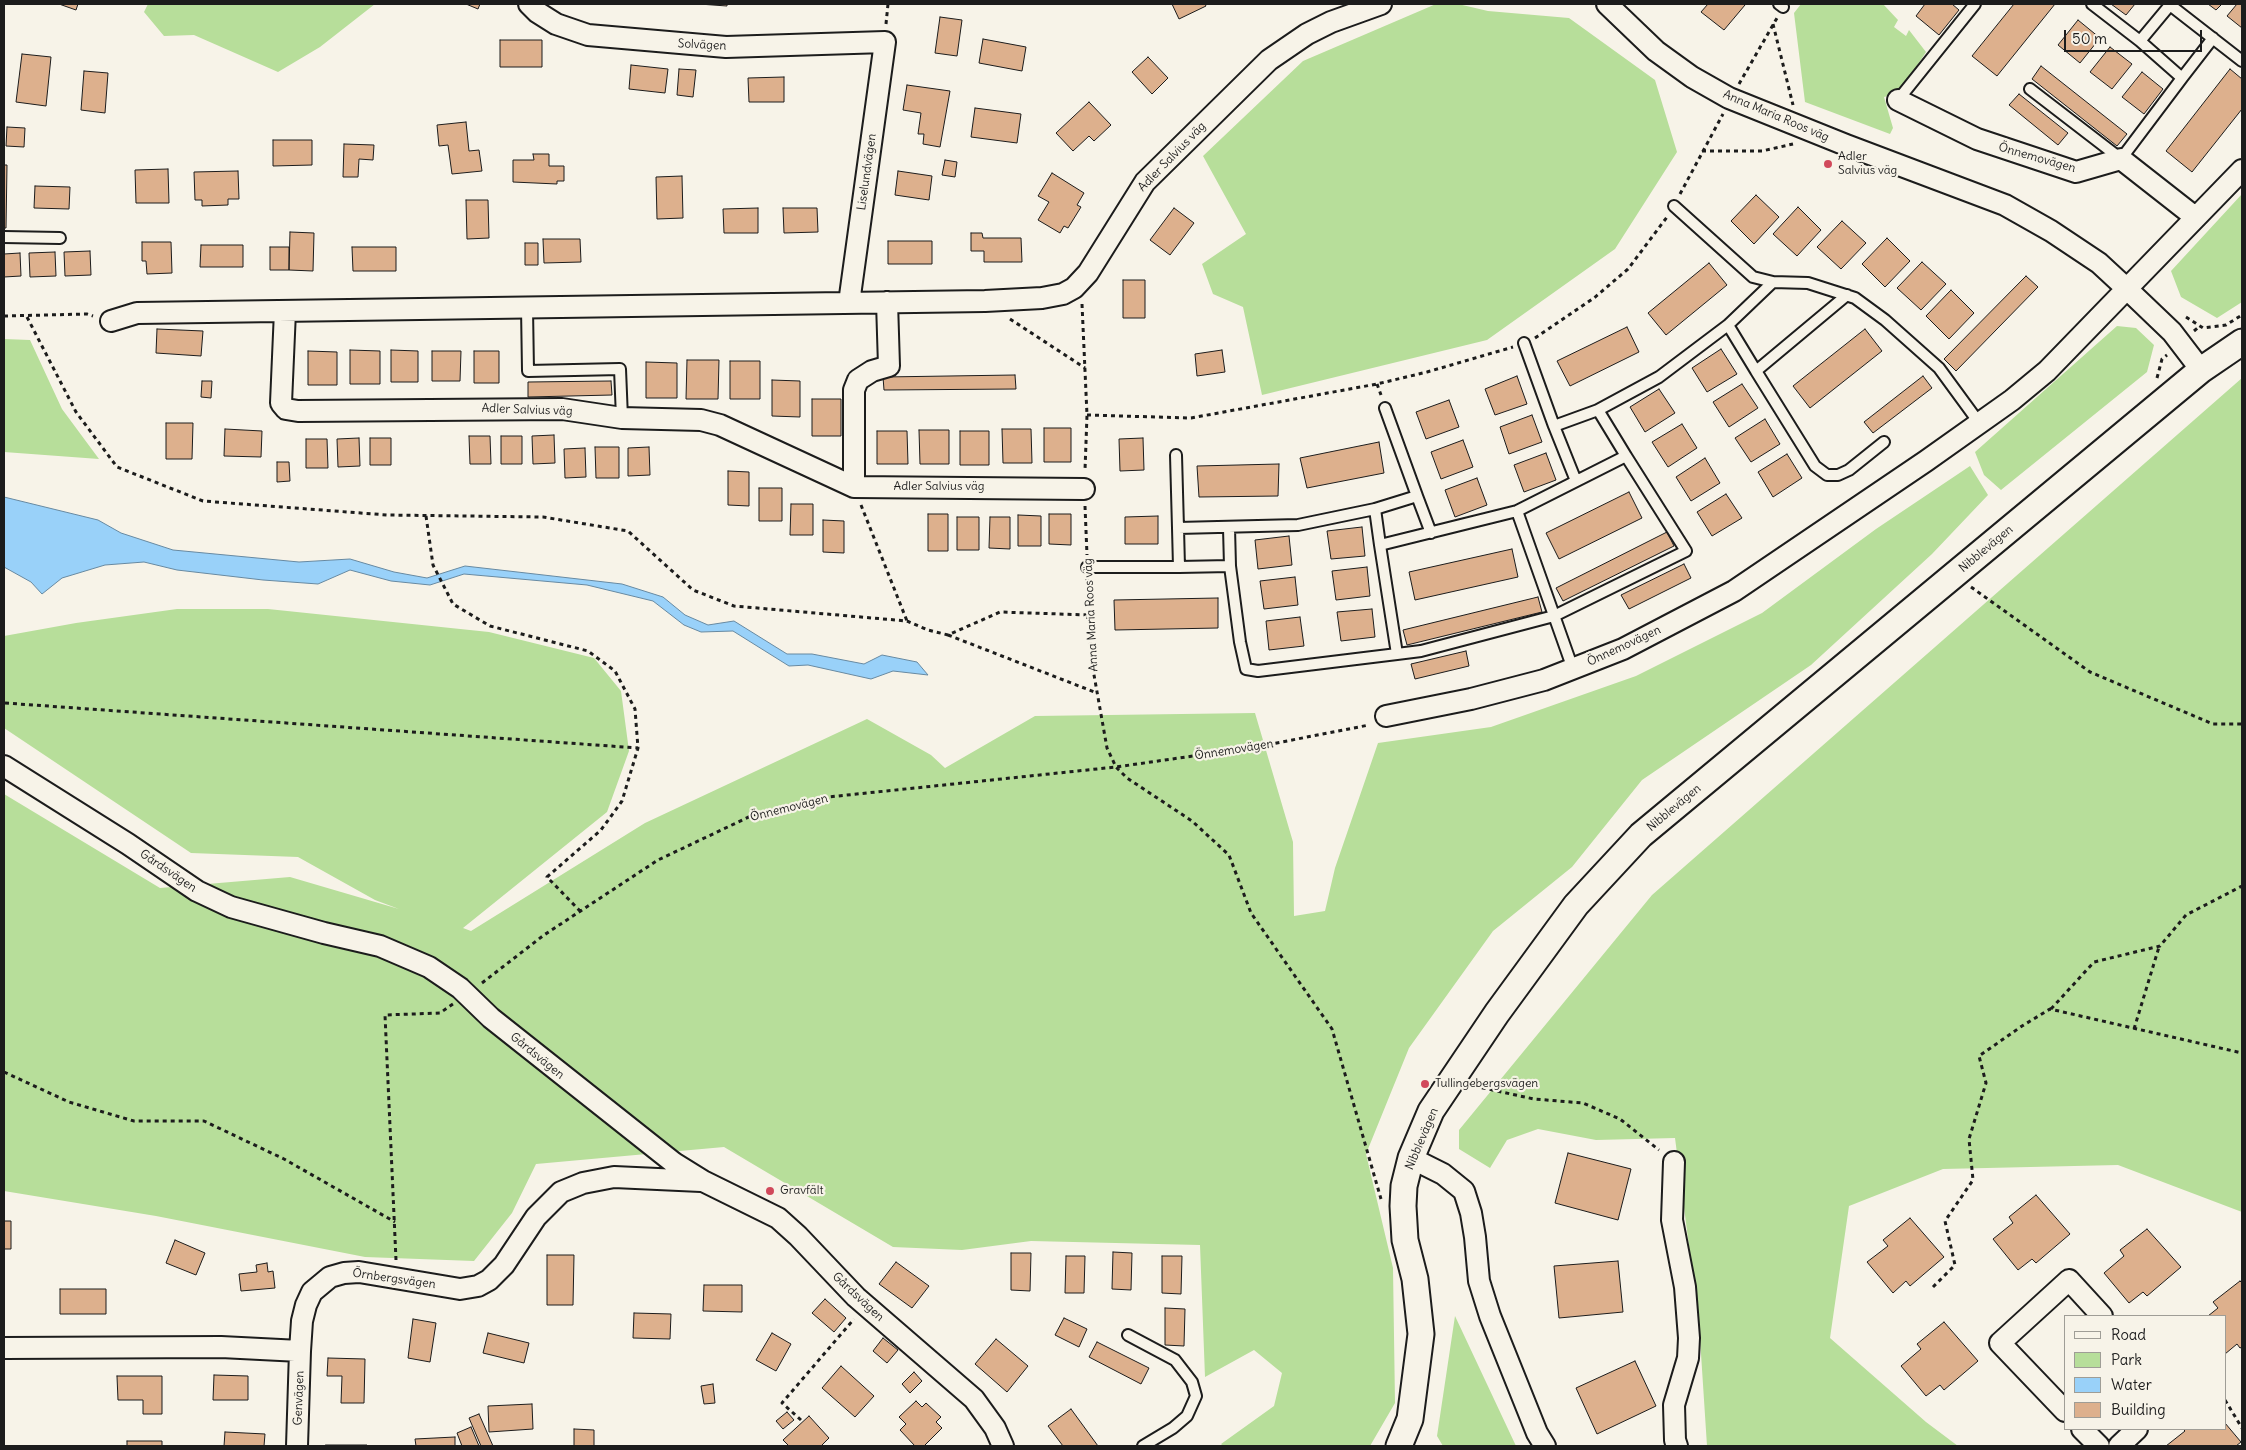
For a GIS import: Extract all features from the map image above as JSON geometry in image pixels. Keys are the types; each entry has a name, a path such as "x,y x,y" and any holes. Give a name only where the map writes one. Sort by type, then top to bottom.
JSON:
{"street":[{"name":"Solvägen","path":"529,4 537,12 556,24 588,35 726,47 885,42"},
{"name":"Adler Salvius väg","path":"111,321 137,313 985,301 1042,298 1063,294 1074,288 1088,273 1145,182 1269,60 1307,34 1331,22 1381,4"},
{"name":"Anna Maria Roos väg","path":"1607,4 1656,51 1692,77 1729,98 1828,138 2005,205 2051,231 2099,263 2126,288 2172,332 2201,370"},
{"name":"Liselundvägen","path":"849,303 885,42"},
{"name":"Önnemovägen","path":"1898,100 1977,139 2076,172 2121,159"},
{"path":"2121,159 2195,217"},
{"name":"Önnemovägen","path":"1386,716 1470,699 1544,680 1623,649 1734,591 1980,424 2047,371 2242,170"},
{"path":"854,487 854,390 858,380 872,371 889,366 887,302"},
{"name":"Adler Salvius väg","path":"285,311 281,403 286,409 298,411 562,409 622,418 701,420 720,425 854,487 1084,489"},
{"name":"Nibblevägen","path":"1400,1446 1410,1420 1421,1334 1415,1279 1405,1240 1403,1206 1404,1186 1411,1158 1432,1111 1451,1081 1512,991 1576,905 1641,835 2201,370 2242,342"},
{"name":"Gårdsvägen","path":"4,766 197,890 230,907 324,934 380,946 429,967 460,988 491,1018 583,1093 674,1163 703,1181 778,1218 866,1305 974,1399 1004,1446"},
{"path":"1411,1158 1443,1174 1464,1191 1474,1229 1479,1281 1490,1316 1545,1446"},
{"path":"1674,1162 1672,1220 1685,1287 1689,1338 1688,1358 1674,1405 1675,1440 1677,1446"},
{"name":"Örnbergsvägen","path":"300,1351 302,1321 306,1305 312,1292 318,1285 330,1277 358,1272 460,1289 478,1286 504,1266 536,1217 561,1192 583,1183 614,1177 703,1181"},
{"path":"2064,1410 2000,1343 2069,1280 2101,1315"},
{"path":"4,1348 221,1347 300,1351"},
{"name":"Genvägen","path":"298,1446 300,1351"},
{"path":"2083,1430 2099,1446"},
{"path":"2119,1446 2136,1430"}],"lane":[{"path":"1898,100 1974,4"},
{"path":"2092,4 2140,41 2182,78"},
{"path":"2140,41 2170,4 2242,60"},
{"path":"2030,89 2121,159 2214,38"},
{"path":"1674,206 1753,277 1773,282 1808,283 1855,298 1885,320 1939,368 1980,424"},
{"path":"4,237 60,238"},
{"path":"1554,426 1598,410 1659,377 1728,325 1773,282"},
{"path":"1756,371 1847,295"},
{"path":"527,308 528,371 620,369 622,418"},
{"path":"1728,325 1815,466 1827,475 1838,475 1848,470 1884,442"},
{"path":"1524,343 1576,481"},
{"path":"1386,408 1430,533"},
{"path":"1229,528 1230,566 1240,642 1246,669 1258,671 1421,651 1554,616 1686,551 1598,410"},
{"path":"1176,455 1179,567"},
{"path":"1380,545 1517,511 1626,456"},
{"path":"1178,528 1298,525 1375,509 1417,496"},
{"path":"1375,509 1397,654"},
{"path":"1517,511 1573,669"},
{"path":"1087,566 1230,566"},
{"path":"1128,1335 1175,1360 1192,1382 1196,1396 1187,1416 1173,1428 1143,1446"}],"path":[{"path":"1739,84 1773,24 1781,5"},
{"path":"1773,24 1797,125"},
{"path":"1087,416 1200,416 1402,378 1524,343 1594,298 1628,269 1647,246 1674,206 1723,113"},
{"path":"1702,151 1762,151 1828,138"},
{"name":"Anna Maria Roos väg","path":"1074,288 1082,302 1087,416 1084,489 1091,658 1107,748 1116,768"},
{"path":"985,301 1085,368"},
{"path":"2181,312 2203,328 2226,325 2242,315"},
{"path":"4,316 27,317 87,314 111,321"},
{"path":"27,317 76,412 117,467 204,501 386,515 544,517 628,530 693,590 734,606 907,621 1097,693"},
{"path":"2157,381 2162,359"},
{"path":"854,487 907,621"},
{"path":"426,516 433,565 453,604 490,626 588,651 615,671 635,709 638,748 622,801 601,830 547,877 580,911"},
{"path":"1955,575 2090,672 2212,724 2242,724"},
{"path":"948,635 1000,612 1089,615"},
{"path":"5,702 638,748"},
{"name":"Önnemovägen","path":"396,1223 385,1015 440,1013 467,995 544,935 658,860 753,815 819,798 1116,768 1256,747 1372,724 1386,716"},
{"path":"1116,768 1134,784 1192,821 1229,855 1252,913 1332,1028 1382,1205"},
{"path":"2134,1029 2160,946 2186,915 2242,886"},
{"path":"1933,1286 1955,1265 1944,1221 1974,1180 1969,1139 1986,1084 1979,1056 2022,1026 2050,1010 2094,962 2160,946"},
{"path":"2050,1010 2242,1053"},
{"path":"4,1072 69,1102 134,1121 204,1121 284,1159 396,1223 397,1278"},
{"path":"1451,1081 1534,1099 1583,1104 1620,1118 1674,1162"},
{"path":"801,1420 782,1403 866,1305"},
{"path":"2226,1402 2242,1428"}],"green space":[{"path":"148,4 375,4 320,47 278,72 194,35 164,36 144,12"},
{"path":"1436,4 1458,4 1488,11 1569,18 1655,80 1677,152 1615,249 1487,340 1262,395 1243,307 1213,294 1202,264 1246,234 1203,156 1303,61"},
{"path":"1801,4 1883,4 1898,20 1894,27 1906,36 1909,30 1926,52 1899,93 1884,97 1893,128 1890,134 1805,102 1794,13"},
{"path":"2242,194 2242,302 2217,318 2181,297 2171,271"},
{"path":"2117,326 2136,328 2154,345 2147,372 2001,490 1984,475 1975,452"},
{"path":"4,339 30,340 62,409 99,459 4,452"},
{"path":"2242,378 2242,1212 2118,1165 1943,1169 1849,1206 1830,1338 1926,1422 1958,1446 1707,1446 1699,1323 1675,1138 1596,1140 1538,1129 1507,1140 1490,1168 1459,1149 1459,1130 1652,895"},
{"path":"1970,466 1988,495 1932,554 1811,665 1642,780 1572,867 1493,931 1409,1048 1366,1154 1393,1268 1395,1403 1370,1446 1223,1446 1221,1444 1274,1406 1282,1373 1254,1350 1205,1377 1200,1245 1031,1241 962,1250 893,1247 724,1147 536,1164 512,1213 474,1261 365,1257 156,1216 4,1191 4,794 160,888 290,877 399,909 375,900 298,857 191,853 4,728 4,636 76,623 177,609 268,609 489,632 594,658 621,691 629,751 607,812 463,928 471,931 645,823 867,719 931,755 945,768 1035,716 1255,713 1293,842 1294,916 1325,911 1335,868 1378,743 1491,727 1636,676 1762,613 1876,529"},
{"path":"1455,1316 1516,1446 1443,1446 1437,1436"}],"water":[{"path":"4,497 98,520 121,533 173,550 299,562 350,559 394,572 427,578 465,566 622,584 663,597 685,615 708,625 734,621 787,654 812,654 864,664 882,655 917,662 928,675 893,671 871,679 808,665 789,666 733,631 701,632 684,625 653,601 587,585 464,574 430,585 391,581 350,570 318,584 177,570 144,562 105,565 62,578 42,594 31,582 4,567"}],"building":[{"path":"59,4 78,4 76,10"},
{"path":"466,4 480,4 478,9"},
{"path":"699,4 727,4 727,6"},
{"path":"1172,4 1205,4 1206,6 1179,19"},
{"path":"1708,4 1745,5 1724,30 1701,12"},
{"path":"1925,4 1952,4 1959,10 1939,35 1916,16"},
{"path":"2014,4 2055,4 1997,76 1972,56"},
{"path":"2111,4 2135,4 2126,15"},
{"path":"2208,4 2222,4 2216,10"},
{"path":"2237,4 2242,4 2242,28 2227,16"},
{"path":"940,17 962,20 957,56 935,53"},
{"path":"2078,20 2100,38 2080,63 2058,45"},
{"path":"983,39 1026,47 1022,71 979,63"},
{"path":"500,40 542,40 542,67 500,67"},
{"path":"2110,47 2132,64 2112,89 2090,72"},
{"path":"22,54 51,57 46,106 16,102"},
{"path":"1148,57 1168,78 1152,94 1132,72"},
{"path":"631,65 668,69 665,93 629,89"},
{"path":"2041,66 2127,134 2117,146 2032,79"},
{"path":"679,69 696,70 693,97 677,95"},
{"path":"2230,69 2242,79 2242,109 2192,172 2166,151"},
{"path":"84,71 108,73 105,113 81,110"},
{"path":"2142,72 2163,89 2144,114 2122,97"},
{"path":"784,77 784,102 749,102 748,78"},
{"path":"907,85 950,91 940,147 923,144 924,134 918,134 921,113 903,110"},
{"path":"2019,94 2068,133 2058,145 2009,105"},
{"path":"1089,102 1111,125 1094,141 1089,136 1073,151 1056,133"},
{"path":"975,108 1021,114 1017,143 971,137"},
{"path":"466,122 469,151 479,150 482,171 452,174 448,145 439,146 437,125"},
{"path":"7,127 25,128 24,147 6,146"},
{"path":"273,140 312,140 312,165 273,166"},
{"path":"344,144 374,145 373,160 359,159 358,177 343,177"},
{"path":"533,154 549,154 549,166 564,166 564,181 557,181 557,184 513,182 513,160 534,160"},
{"path":"945,160 957,162 955,177 942,175"},
{"path":"4,165 7,165 6,228 4,228"},
{"path":"168,169 169,203 136,203 135,170"},
{"path":"238,171 239,199 228,199 228,205 202,206 202,200 195,200 194,172"},
{"path":"898,171 932,176 929,200 895,195"},
{"path":"1052,173 1084,193 1077,205 1081,207 1068,228 1064,226 1060,233 1038,220 1049,202 1038,196"},
{"path":"682,176 683,218 657,219 656,177"},
{"path":"35,186 70,187 69,209 34,208"},
{"path":"1756,195 1779,217 1754,244 1731,221"},
{"path":"466,200 488,200 489,238 467,239"},
{"path":"1798,207 1821,230 1797,256 1773,234"},
{"path":"758,208 758,233 724,233 723,209"},
{"path":"783,208 817,208 818,232 784,233"},
{"path":"1174,208 1194,223 1170,255 1150,240"},
{"path":"1842,221 1866,243 1841,269 1817,247"},
{"path":"290,232 314,233 313,271 289,270"},
{"path":"971,233 982,233 983,238 1021,238 1022,262 984,262 984,251 971,251"},
{"path":"1887,238 1910,261 1885,287 1862,264"},
{"path":"543,239 580,239 581,262 544,263"},
{"path":"888,241 932,241 932,264 888,264"},
{"path":"142,242 171,242 172,273 147,274 146,261 142,261"},
{"path":"525,243 538,243 538,265 525,265"},
{"path":"201,245 243,245 243,267 200,267"},
{"path":"270,247 289,247 289,270 270,270"},
{"path":"352,247 396,247 396,271 353,271"},
{"path":"90,251 91,275 65,276 64,252"},
{"path":"55,252 56,276 30,277 29,253"},
{"path":"20,253 21,276 4,277 4,254"},
{"path":"1922,262 1946,284 1921,310 1897,288"},
{"path":"1709,263 1727,285 1666,335 1648,313"},
{"path":"2026,276 2038,287 1956,371 1944,359"},
{"path":"1123,280 1145,280 1145,318 1123,318"},
{"path":"1951,290 1974,313 1949,339 1926,316"},
{"path":"1627,327 1639,352 1570,386 1557,361"},
{"path":"157,329 203,331 201,356 156,353"},
{"path":"1865,329 1882,351 1810,408 1793,386"},
{"path":"1721,349 1737,374 1707,392 1692,368"},
{"path":"350,350 380,351 380,384 350,384"},
{"path":"391,350 418,351 418,382 391,382"},
{"path":"1222,350 1225,372 1197,376 1195,354"},
{"path":"308,351 337,352 337,385 308,385"},
{"path":"432,351 461,351 460,381 432,381"},
{"path":"474,351 499,351 499,383 474,383"},
{"path":"687,360 719,360 718,399 686,399"},
{"path":"730,361 760,361 760,399 730,399"},
{"path":"646,362 677,363 677,398 646,398"},
{"path":"1015,375 1016,389 884,390 883,377"},
{"path":"1517,376 1527,404 1495,415 1485,389"},
{"path":"1923,376 1932,388 1873,433 1864,422"},
{"path":"772,380 800,381 800,417 772,416"},
{"path":"202,381 212,381 211,398 201,397"},
{"path":"611,381 612,395 528,397 528,382"},
{"path":"1742,384 1758,408 1729,427 1713,402"},
{"path":"1659,389 1675,413 1645,432 1630,407"},
{"path":"812,399 841,399 841,436 812,436"},
{"path":"1449,400 1459,427 1426,439 1416,412"},
{"path":"1532,415 1542,442 1509,454 1500,427"},
{"path":"1765,419 1780,444 1751,462 1735,438"},
{"path":"166,423 193,423 192,459 166,459"},
{"path":"1682,424 1697,448 1668,467 1652,442"},
{"path":"1044,428 1071,428 1071,462 1044,462"},
{"path":"225,429 262,431 261,457 224,456"},
{"path":"1002,429 1031,429 1032,463 1003,463"},
{"path":"919,430 949,430 949,464 920,464"},
{"path":"877,431 907,431 908,464 877,464"},
{"path":"960,431 989,431 989,465 960,465"},
{"path":"554,435 555,463 533,464 532,436"},
{"path":"469,436 490,436 491,464 470,464"},
{"path":"501,436 522,436 522,464 501,464"},
{"path":"359,438 360,466 338,467 337,439"},
{"path":"370,438 391,438 391,465 370,465"},
{"path":"1143,438 1144,470 1120,471 1119,439"},
{"path":"306,439 327,439 328,468 306,468"},
{"path":"1463,440 1473,467 1441,479 1431,452"},
{"path":"1379,442 1384,473 1307,488 1300,458"},
{"path":"595,447 619,447 619,478 596,478"},
{"path":"649,447 650,475 628,476 628,448"},
{"path":"585,448 586,477 565,478 564,449"},
{"path":"1546,453 1556,480 1524,492 1514,465"},
{"path":"1787,454 1802,478 1773,497 1758,472"},
{"path":"1705,458 1720,483 1691,501 1676,477"},
{"path":"277,462 289,462 290,481 277,482"},
{"path":"1279,464 1278,496 1199,497 1197,466"},
{"path":"728,471 749,472 749,506 728,505"},
{"path":"1477,478 1487,505 1455,517 1445,490"},
{"path":"759,488 782,488 782,521 759,521"},
{"path":"1629,492 1642,518 1559,559 1546,533"},
{"path":"1726,494 1742,518 1712,536 1697,512"},
{"path":"791,504 813,504 813,535 790,535"},
{"path":"928,514 948,514 948,551 928,551"},
{"path":"1049,514 1071,514 1071,545 1049,544"},
{"path":"1018,515 1041,516 1041,546 1018,546"},
{"path":"1158,516 1158,544 1125,544 1125,517"},
{"path":"957,517 979,517 979,550 957,550"},
{"path":"990,517 1010,517 1010,549 989,548"},
{"path":"823,520 844,521 844,553 823,552"},
{"path":"1362,527 1365,556 1331,559 1327,531"},
{"path":"1667,532 1674,546 1563,601 1556,588"},
{"path":"1289,536 1292,565 1258,569 1255,540"},
{"path":"1512,549 1518,577 1415,600 1409,572"},
{"path":"1684,564 1691,578 1629,609 1621,595"},
{"path":"1367,567 1370,596 1336,600 1332,571"},
{"path":"1295,577 1298,605 1264,609 1260,581"},
{"path":"1538,597 1542,612 1407,645 1403,630"},
{"path":"1218,598 1218,628 1115,630 1114,600"},
{"path":"1372,609 1375,637 1341,641 1337,612"},
{"path":"1300,617 1304,646 1269,650 1266,621"},
{"path":"1466,651 1469,666 1415,679 1411,664"},
{"path":"1568,1153 1631,1169 1618,1220 1555,1203"},
{"path":"2036,1195 2070,1234 2036,1263 2032,1259 2018,1270 1993,1239 2013,1223 2009,1217"},
{"path":"1910,1218 1944,1257 1910,1286 1906,1281 1893,1293 1867,1262 1888,1246 1883,1240"},
{"path":"4,1221 11,1221 11,1249 4,1249"},
{"path":"2147,1229 2181,1267 2147,1296 2143,1292 2129,1303 2104,1273 2124,1256 2120,1250"},
{"path":"175,1240 205,1253 196,1275 166,1263"},
{"path":"1113,1252 1132,1253 1131,1290 1112,1289"},
{"path":"1011,1253 1031,1253 1030,1291 1011,1290"},
{"path":"547,1255 574,1255 573,1305 547,1305"},
{"path":"1066,1256 1085,1256 1084,1293 1065,1293"},
{"path":"1162,1256 1182,1256 1181,1294 1162,1293"},
{"path":"1618,1261 1623,1312 1559,1318 1554,1266"},
{"path":"896,1262 929,1286 912,1308 879,1284"},
{"path":"267,1263 268,1272 273,1271 275,1288 241,1291 239,1274 257,1272 256,1265"},
{"path":"2240,1281 2242,1283 2242,1347 2240,1348 2237,1344 2226,1353 2226,1315 2209,1315 2218,1308 2213,1302"},
{"path":"704,1285 742,1285 742,1312 703,1311"},
{"path":"60,1289 106,1289 106,1314 60,1314"},
{"path":"825,1299 846,1318 834,1332 812,1313"},
{"path":"1165,1308 1185,1309 1184,1346 1165,1345"},
{"path":"634,1313 671,1314 670,1339 633,1338"},
{"path":"1064,1318 1087,1329 1079,1347 1055,1335"},
{"path":"413,1319 436,1323 430,1362 408,1358"},
{"path":"1944,1322 1978,1361 1944,1390 1940,1385 1926,1396 1901,1366 1921,1349 1917,1344"},
{"path":"488,1333 529,1343 524,1363 483,1353"},
{"path":"772,1333 791,1344 776,1371 756,1360"},
{"path":"883,1338 898,1350 887,1363 873,1351"},
{"path":"996,1339 1028,1366 1007,1392 975,1364"},
{"path":"1097,1342 1149,1368 1141,1384 1089,1357"},
{"path":"328,1358 365,1359 364,1403 341,1403 342,1376 327,1376"},
{"path":"1635,1361 1656,1406 1597,1434 1576,1388"},
{"path":"841,1366 874,1396 855,1417 822,1388"},
{"path":"914,1372 922,1381 910,1393 902,1384"},
{"path":"214,1375 248,1376 248,1400 213,1400"},
{"path":"117,1376 162,1376 162,1414 143,1414 143,1400 118,1400"},
{"path":"713,1384 715,1403 704,1404 701,1386"},
{"path":"916,1401 922,1407 926,1403 941,1417 936,1422 942,1428 924,1446 915,1446 900,1430 906,1424 899,1417"},
{"path":"532,1404 533,1429 489,1432 488,1406"},
{"path":"1071,1409 1098,1446 1063,1446 1048,1426"},
{"path":"787,1412 794,1420 783,1429 776,1421"},
{"path":"479,1414 493,1446 481,1446 469,1418"},
{"path":"809,1416 829,1438 821,1446 789,1446 783,1440"},
{"path":"2226,1424 2241,1442 2236,1446 2166,1446 2185,1431 2226,1430"},
{"path":"471,1427 479,1446 462,1446 457,1433"},
{"path":"574,1429 594,1430 594,1446 574,1446"},
{"path":"225,1432 265,1434 264,1446 224,1446"},
{"path":"455,1437 455,1446 416,1446 415,1439"},
{"path":"127,1441 162,1441 162,1446 127,1446"},
{"path":"367,1445 367,1446 327,1446"}],"place":[{"name":"Adler Salvius väg","path":"1828,164"},
{"name":"Tullingebergsvägen","path":"1425,1084"},
{"name":"Gravfält","path":"770,1191"}]}
